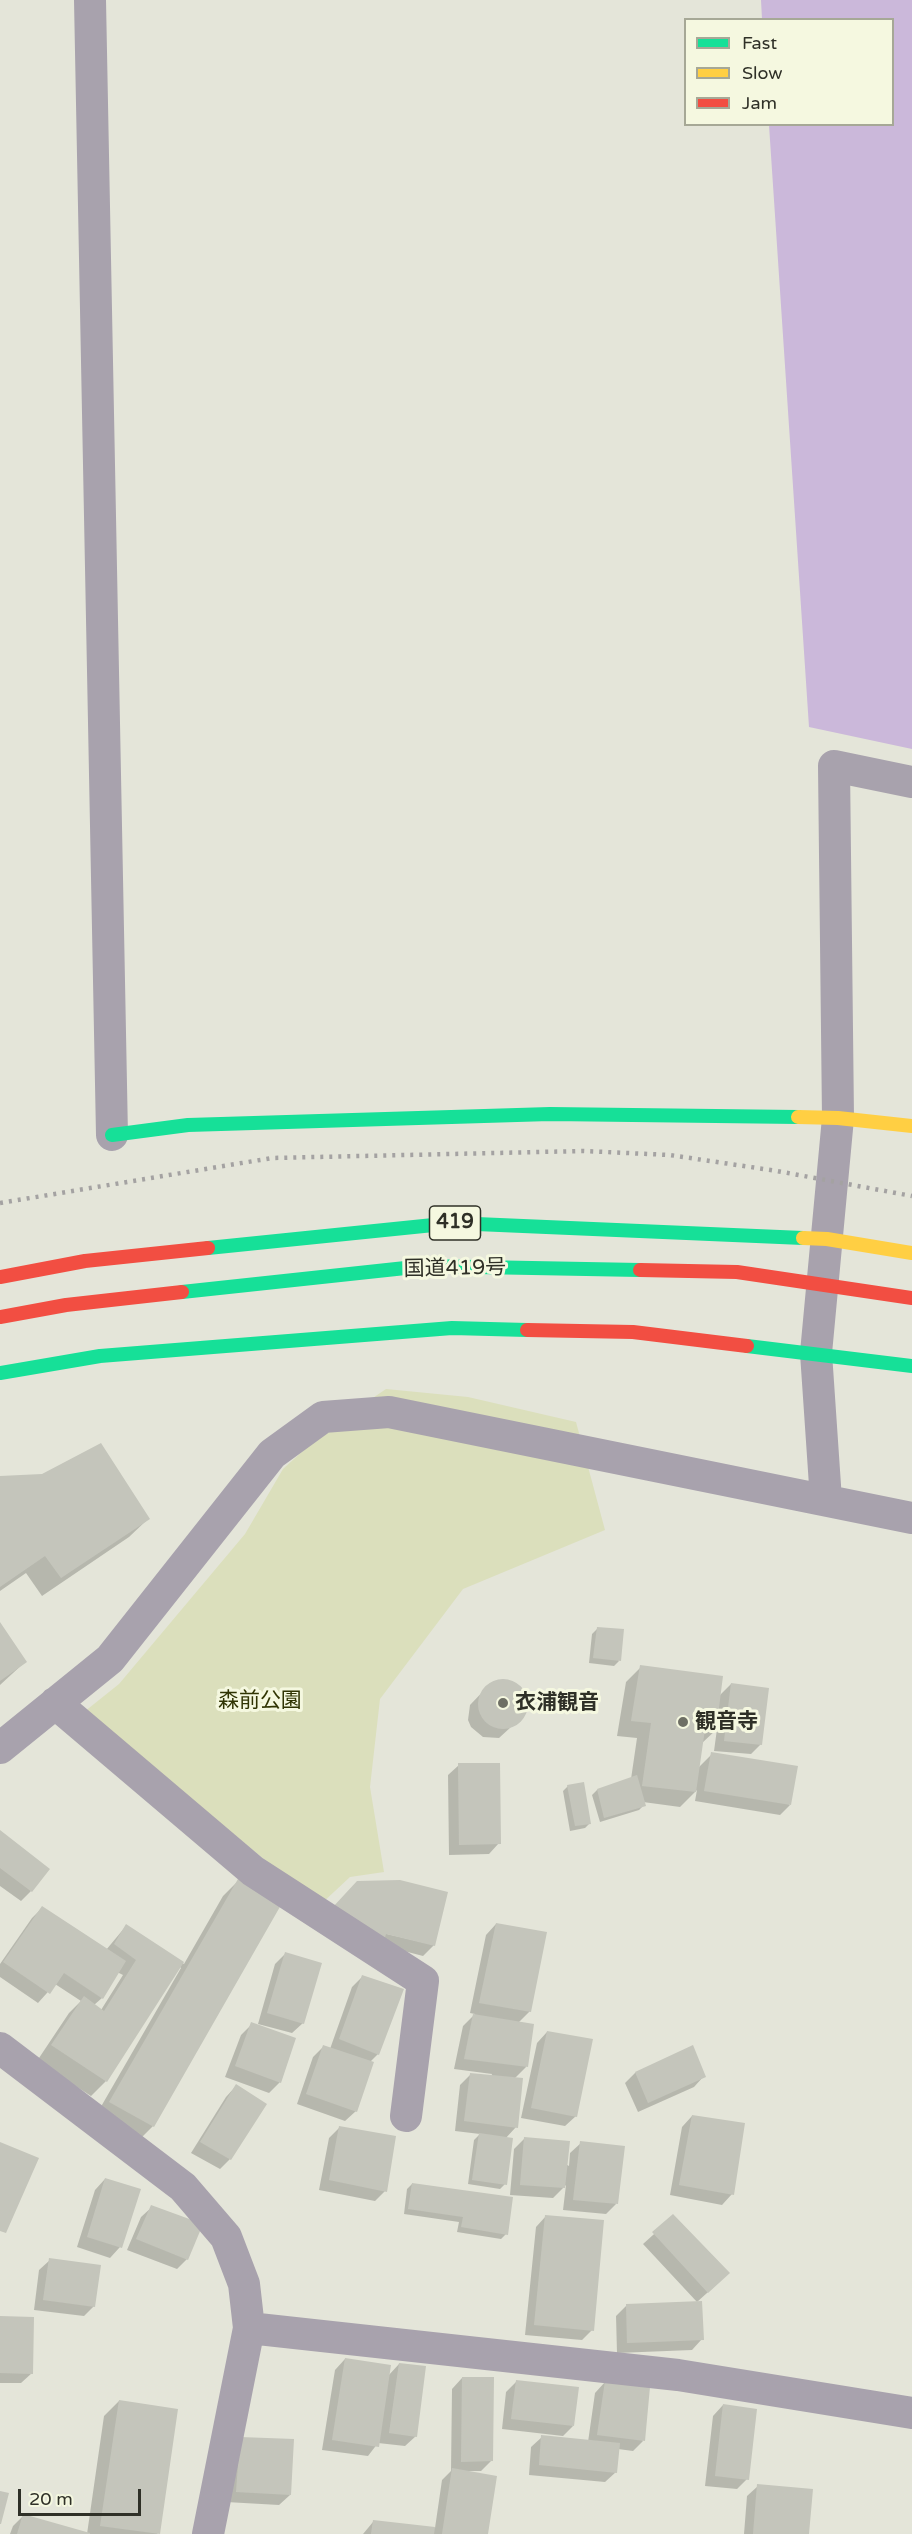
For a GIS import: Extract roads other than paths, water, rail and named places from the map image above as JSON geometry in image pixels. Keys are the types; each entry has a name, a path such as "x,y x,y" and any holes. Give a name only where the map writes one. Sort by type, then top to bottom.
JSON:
{"main road":[{"path":"112,1135 188,1125 550,1114 702,1114 838,1118 912,1126"},
{"name":"419","path":"0,1277 85,1261 453,1223 827,1239 912,1253"},
{"name":"国道419号","path":"0,1317 66,1305 424,1266 737,1272 912,1298"},
{"path":"0,1373 100,1356 452,1328 633,1332 912,1366"}],"street":[{"path":"90,0 112,1135"},
{"path":"826,1500 816,1353 838,1118 834,766 912,782"},
{"path":"0,1748 110,1659 272,1454 322,1417 389,1412 912,1518"},
{"path":"55,1703 253,1871 423,1981 406,2116"},
{"path":"0,2048 183,2187 226,2236 244,2284 249,2328 208,2534"},
{"path":"249,2328 678,2375 912,2413"}],"railway":[{"path":"0,1203 272,1158 584,1151 670,1155 777,1171 912,1196"}],"place":[{"name":"衣浦観音","path":"503,1703"},
{"name":"観音寺","path":"683,1722"}],"park label":[{"name":"森前公園","path":"260,1701"}]}
